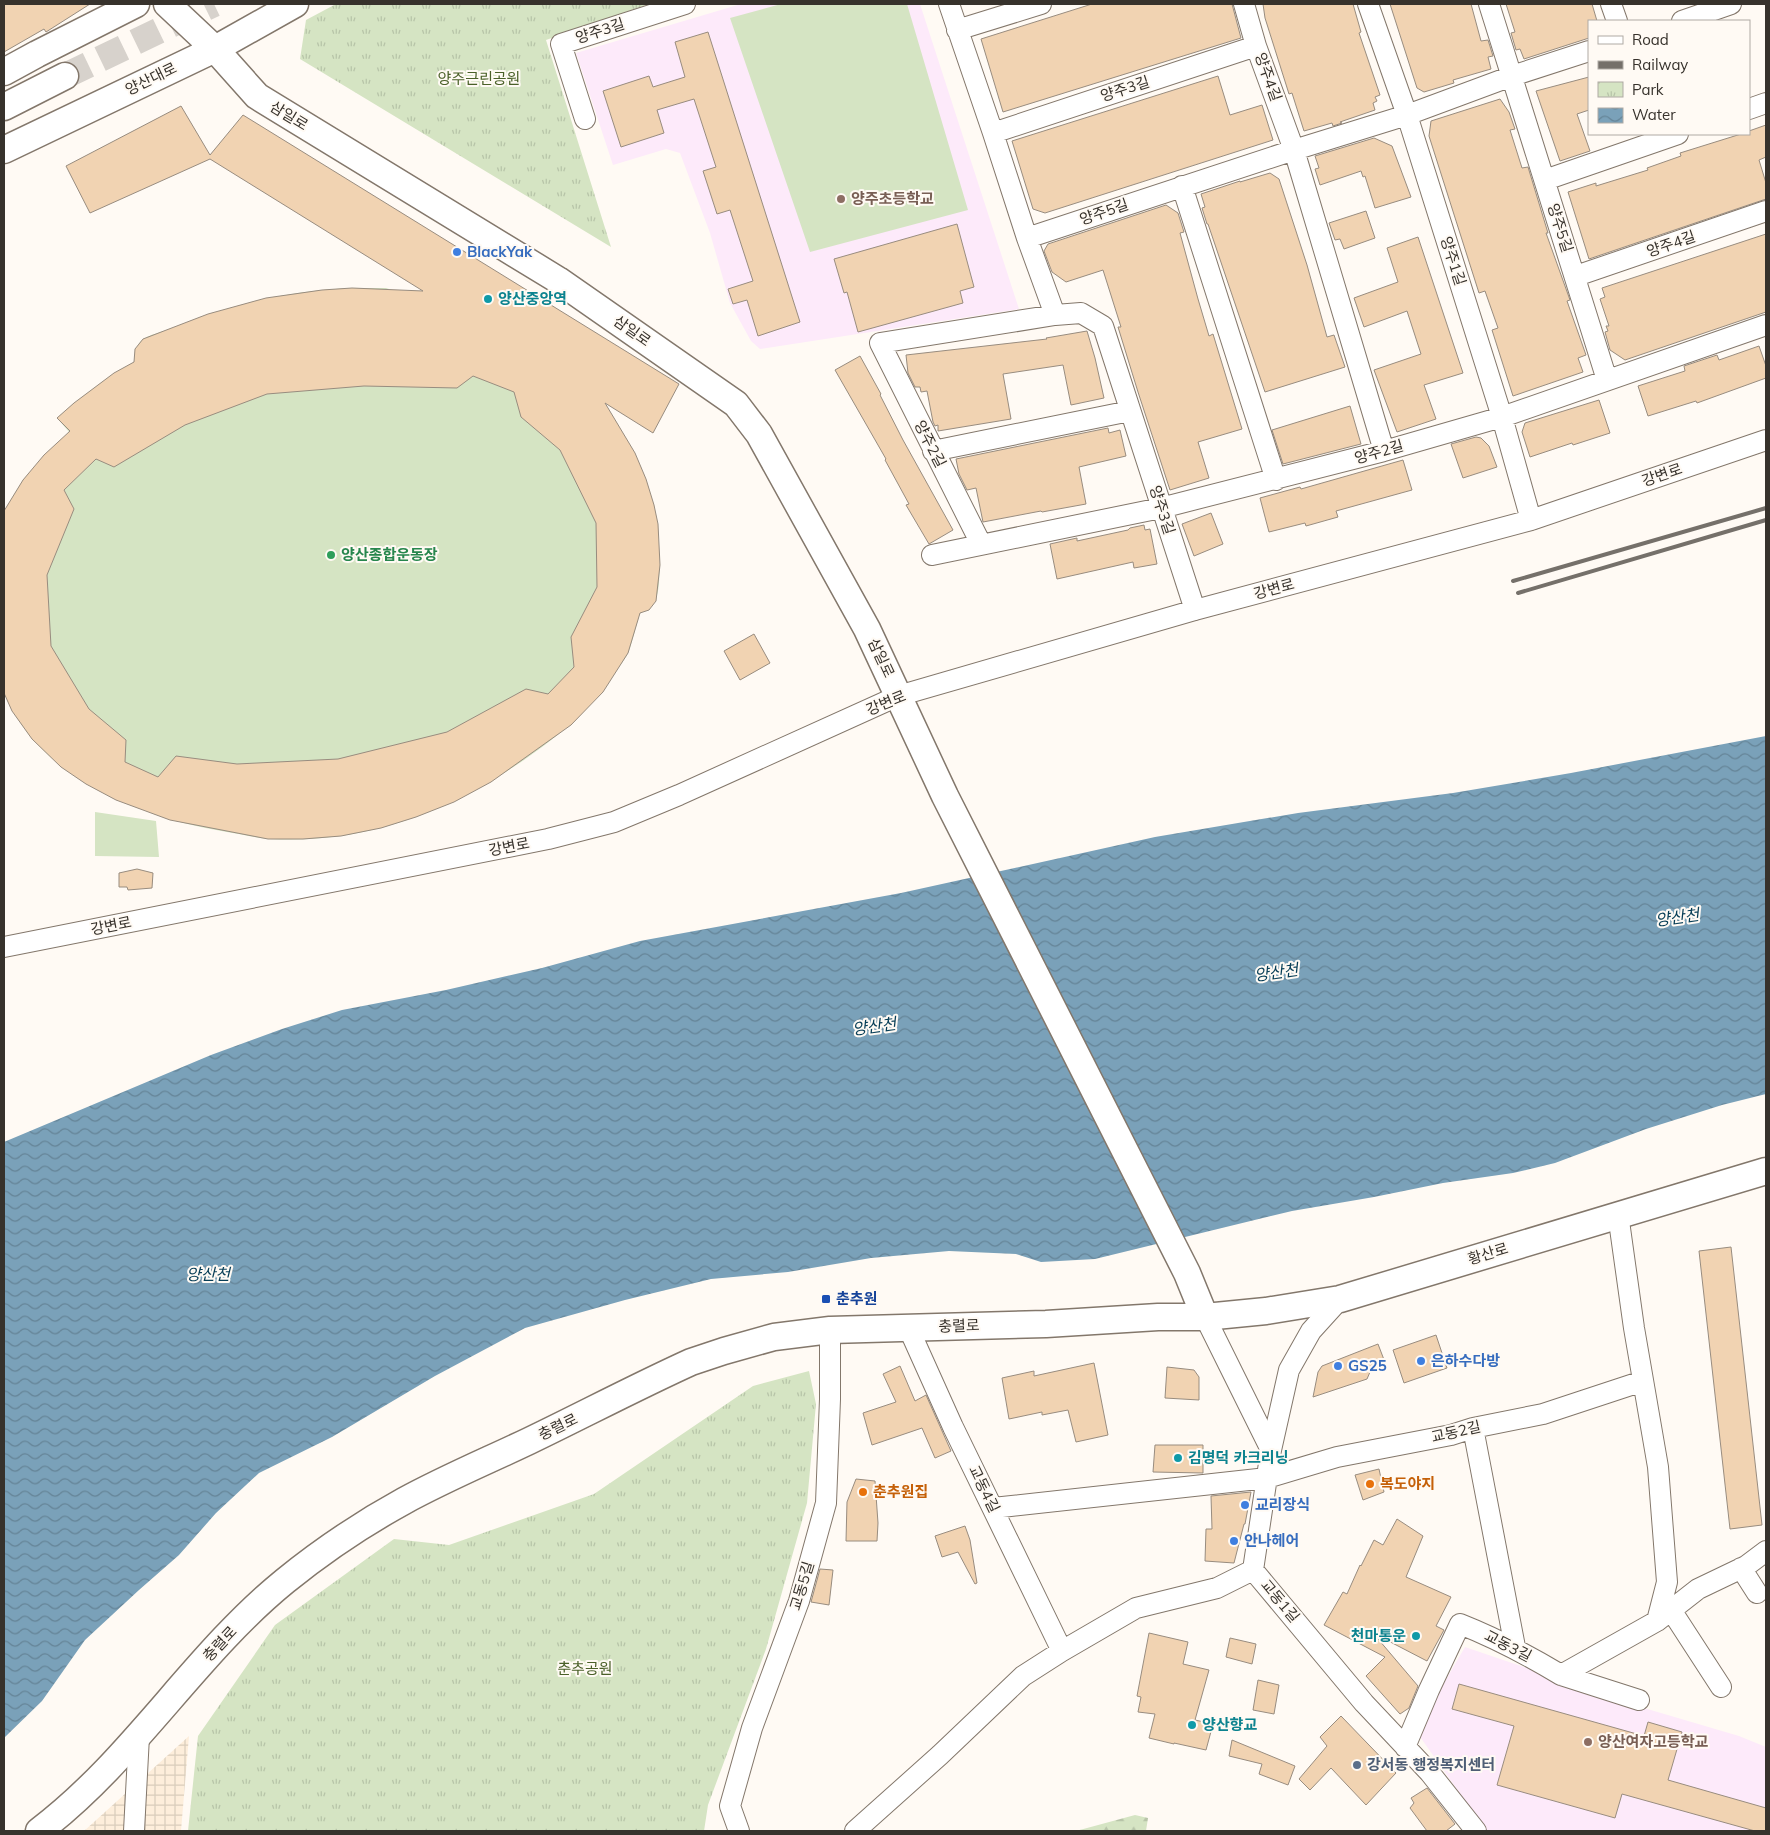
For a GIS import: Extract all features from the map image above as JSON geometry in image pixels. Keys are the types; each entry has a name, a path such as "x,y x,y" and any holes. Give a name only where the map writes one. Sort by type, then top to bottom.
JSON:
{"main road":[{"path":"4,72 136,4"},
{"name":"삼일로","path":"167,4 215,48 257,96 558,280 736,404 759,434 867,629 948,802 1187,1273 1205,1317"},
{"name":"양산대로","path":"4,150 215,48 295,4"},
{"path":"4,106 65,76"},
{"name":"황산로","path":"1205,1317 1266,1312 1340,1299 1766,1170"},
{"name":"충렬로","path":"39,1831 62,1814 86,1791 139,1736 209,1655 259,1604 285,1581 338,1541 404,1501 691,1362 724,1350 774,1337 830,1330 1046,1324 1158,1317 1205,1317"}],"street":[{"name":"양주3길","path":"584,119 561,44 685,4"},
{"path":"949,4 1027,238 1055,315"},
{"path":"957,30 1041,4"},
{"name":"양주4길","path":"1244,4 1256,46 1294,150"},
{"name":"양주1길","path":"1368,4 1407,116 1502,417 1531,520"},
{"name":"양주5길","path":"1489,4 1576,276 1607,380"},
{"path":"1611,4 1617,20"},
{"path":"1685,20 1730,4"},
{"name":"양주3길","path":"993,133 1256,46"},
{"name":"양주5길","path":"1027,238 1294,150 1407,116 1512,76 1588,51"},
{"path":"1750,109 1766,103"},
{"path":"1544,180 1675,135"},
{"path":"1294,150 1384,451"},
{"path":"1182,186 1276,480"},
{"name":"양주4길","path":"1576,276 1766,212"},
{"name":"양주3길","path":"880,343 1055,315 1081,313 1103,326 1195,610"},
{"name":"양주2길","path":"932,554 1161,508 1384,451 1502,417 1766,325"},
{"name":"양주2길","path":"880,343 981,544"},
{"path":"934,451 1130,410"},
{"name":"강변로","path":"4,947 548,839 614,822 679,795 898,696 1195,610 1531,520 1766,440"},
{"path":"1618,1214 1658,1467 1667,1582 1664,1615 1720,1687"},
{"name":"교동1길","path":"1340,1299 1311,1331 1289,1370 1271,1450 1253,1570 1364,1703 1430,1773 1476,1831"},
{"path":"1205,1317 1271,1450"},
{"name":"교동4길","path":"908,1327 953,1426 1062,1651"},
{"name":"교동5길","path":"739,1831 730,1806 752,1728 799,1601 826,1503 830,1399 830,1330"},
{"name":"교동2길","path":"993,1508 1267,1478 1337,1457 1451,1435 1473,1428 1543,1414 1643,1381"},
{"path":"1473,1428 1515,1648"},
{"path":"1561,1675 1664,1615 1698,1589 1741,1568 1766,1551"},
{"path":"1741,1568 1757,1593"},
{"path":"855,1831 940,1755 1023,1676 1136,1608 1217,1588 1253,1570"},
{"name":"교동3길","path":"1405,1747 1460,1624 1492,1636 1561,1675 1639,1700"},
{"path":"134,1831 139,1736"}],"shaded area":[{"name":"양주초등학교","path":"741,4 920,4 1019,309 760,349 751,341 730,303 710,233 680,153 666,149 613,165 576,53"},
{"name":"양산여자고등학교","path":"1465,1647 1644,1708 1739,1736 1766,1747 1766,1831 1486,1831 1416,1731"},
{"path":"189,1736 181,1831 84,1831"}],"green space":[{"name":"양주근린공원","path":"336,4 649,4 546,40 611,247 300,59 306,20"},
{"path":"781,4 907,4 968,210 810,252 730,18"},
{"name":"양산종합운동장","path":"352,288 386,288 462,313 660,565 658,593 652,605 640,613 625,659 597,697 575,720 524,760 495,779 434,810 372,830 339,836 305,839 254,837 185,823 154,814 100,791 61,766 44,751 28,734 4,693 4,511 23,480 69,432 57,418 94,388 134,362 136,348 144,339 218,312 261,300 304,292"},
{"path":"95,812 156,821 159,857 95,856"},
{"name":"춘추공원","path":"809,1371 816,1404 807,1503 766,1649 708,1805 704,1831 188,1831 198,1736 275,1625 394,1539 449,1545 594,1494 753,1386"},
{"path":"1135,1815 1148,1818 1146,1831 1076,1831"}],"water":[{"name":"양산천","path":"1766,736 1766,1094 1722,1105 1646,1129 1555,1163 1513,1173 1443,1183 1292,1211 1095,1259 1041,1262 1016,1254 949,1251 871,1258 788,1272 711,1279 625,1300 525,1328 435,1376 332,1437 259,1473 216,1513 179,1555 85,1640 42,1701 4,1738 4,1142 211,1055 282,1029 342,1010 446,990 542,968 640,941 901,893 1155,837 1298,813 1453,793"}],"building":[{"path":"4,4 90,4 46,32 44,29 4,52"},
{"path":"1092,4 1232,4 1241,38 1003,112 981,39"},
{"path":"1263,4 1353,4 1361,32 1359,33 1380,95 1375,97 1377,101 1373,103 1375,110 1333,126 1332,123 1304,131 1292,93 1289,94 1265,18"},
{"path":"1390,4 1471,4 1481,41 1488,40 1493,56 1488,57 1491,69 1453,80 1454,83 1424,92 1417,88"},
{"path":"1506,4 1592,4 1597,20 1588,20 1588,38 1524,59 1520,49 1516,50 1511,33 1515,32"},
{"path":"708,32 800,322 758,336 747,300 733,304 728,289 753,281 730,210 717,214 703,171 716,167 694,99 657,110 664,133 621,147 603,91 649,76 653,87 685,77 675,42"},
{"path":"1218,76 1230,115 1262,105 1273,140 1045,213 1033,209 1012,141"},
{"path":"1588,77 1588,110 1577,114 1590,151 1560,161 1536,91"},
{"path":"1500,99 1509,112 1515,129 1510,130 1522,168 1528,167 1548,233 1546,233 1570,300 1567,301 1586,355 1578,358 1583,372 1513,396 1492,330 1498,328 1485,291 1479,293 1429,136 1431,121"},
{"path":"181,106 210,155 243,115 679,384 653,433 605,403 635,453 646,479 658,524 660,565 656,601 649,610 640,613 628,653 603,692 571,725 491,782 454,802 381,828 341,836 303,839 268,839 170,820 116,800 86,784 61,767 32,739 12,711 4,693 4,511 23,480 44,455 70,431 57,418 114,373 134,362 135,349 143,339 208,314 266,298 322,290 352,288 423,291 210,159 90,213 66,166","holes":["473,376 514,392 521,417 560,450 596,523 597,587 571,637 574,667 548,694 526,689 447,732 338,759 237,764 176,756 158,777 125,762 126,740 89,709 51,646 47,575 74,509 64,490 96,459 114,467 185,425 267,394 364,386 457,388"]},
{"path":"1766,125 1766,157 1759,160 1766,183 1766,199 1589,259 1568,192 1596,183 1596,186 1648,170 1647,168 1681,156 1680,153 1738,135 1750,135 1750,131"},
{"path":"1374,138 1392,146 1411,197 1375,208 1365,176 1363,177 1361,171 1320,185 1315,169 1319,168 1315,156"},
{"path":"1270,173 1279,179 1307,265 1327,337 1334,335 1345,367 1265,392 1207,224 1202,208 1205,207 1201,194"},
{"path":"1166,205 1178,213 1184,232 1180,233 1198,299 1209,336 1213,334 1242,429 1198,442 1209,478 1170,490 1118,327 1121,327 1103,270 1066,282 1052,272 1044,251 1048,244"},
{"path":"1366,211 1375,238 1344,249 1340,239 1335,240 1329,223"},
{"path":"957,224 974,287 960,291 963,303 858,332 847,292 844,293 834,259"},
{"path":"1766,234 1766,312 1625,360 1610,350 1605,332 1608,331 1606,326 1609,326 1600,299 1605,297 1602,288"},
{"path":"1418,237 1463,373 1424,385 1436,419 1397,432 1374,370 1421,354 1407,311 1364,327 1354,298 1398,282 1387,248"},
{"path":"1087,331 1104,398 1071,405 1063,365 1003,374 1011,419 938,431 938,425 935,426 933,422 927,391 921,392 920,387 915,387 908,373 906,355 1047,339"},
{"path":"1759,346 1766,366 1766,378 1697,403 1696,401 1648,416 1638,386 1685,371 1684,366 1717,355 1719,360"},
{"path":"860,356 903,440 953,530 929,544 906,505 909,504 886,459 835,370"},
{"path":"1599,400 1610,433 1530,457 1522,432 1525,423"},
{"path":"1350,406 1361,444 1283,464 1272,430"},
{"path":"1108,428 1109,433 1120,430 1126,456 1079,467 1086,504 983,522 976,488 967,490 959,474 956,459"},
{"path":"1476,437 1481,438 1489,446 1497,467 1463,478 1451,444"},
{"path":"1403,460 1412,490 1336,511 1338,517 1306,526 1305,523 1269,532 1260,498 1300,487 1301,489"},
{"path":"1211,513 1223,544 1194,556 1182,524"},
{"path":"1144,525 1145,530 1150,529 1157,564 1134,568 1133,562 1057,579 1050,544 1077,538 1077,541"},
{"path":"754,634 770,663 740,680 724,651"},
{"path":"137,869 153,873 152,888 128,890 127,887 119,887 119,873"},
{"path":"1731,1247 1762,1525 1730,1529 1699,1251"},
{"path":"1436,1335 1447,1368 1404,1383 1393,1350"},
{"path":"1378,1344 1386,1365 1370,1372 1367,1379 1313,1397 1318,1372 1322,1366"},
{"path":"1094,1363 1108,1435 1076,1442 1068,1410 1042,1415 1042,1412 1009,1419 1002,1378 1034,1371 1034,1376"},
{"path":"900,1366 915,1401 926,1395 951,1451 935,1458 922,1428 872,1445 863,1413 896,1402 883,1374"},
{"path":"1167,1367 1194,1370 1199,1377 1199,1400 1165,1398"},
{"name":"김명덕 카크리닝","path":"1155,1445 1203,1445 1203,1473 1153,1472"},
{"name":"복도야지","path":"1379,1469 1384,1492 1363,1500 1355,1475"},
{"name":"춘추원집","path":"856,1479 875,1481 878,1523 877,1541 846,1541 847,1502"},
{"path":"1251,1492 1245,1524 1234,1563 1205,1561 1206,1529 1212,1529 1211,1496"},
{"path":"1397,1519 1423,1536 1406,1577 1451,1597 1436,1626 1444,1630 1427,1661 1373,1633 1418,1686 1409,1708 1400,1714 1366,1676 1385,1657 1324,1625 1343,1592 1347,1594 1374,1540 1383,1545"},
{"path":"965,1526 970,1540 977,1583 975,1584 958,1552 942,1557 935,1536"},
{"path":"820,1569 833,1570 829,1605 811,1602"},
{"path":"1149,1633 1188,1642 1183,1664 1209,1670 1195,1720 1213,1724 1206,1750 1149,1738 1155,1714 1138,1712 1141,1697 1137,1696"},
{"path":"1230,1638 1256,1644 1252,1664 1226,1657"},
{"path":"1258,1680 1279,1685 1274,1714 1253,1710"},
{"path":"1459,1684 1644,1736 1648,1722 1682,1732 1668,1780 1766,1808 1766,1831 1755,1831 1622,1794 1615,1818 1497,1785 1514,1726 1452,1709"},
{"name":"강서동 행정복지센터","path":"1341,1716 1396,1773 1366,1805 1331,1768 1310,1790 1299,1779 1327,1746 1320,1737"},
{"path":"1232,1740 1295,1766 1288,1785 1259,1774 1262,1764 1229,1756"},
{"path":"1427,1788 1455,1824 1446,1831 1427,1831 1410,1808 1414,1803 1411,1798"}],"tunnel":[{"path":"65,76 214,4"}],"railway":[{"path":"1513,581 1766,508"},
{"path":"1518,593 1766,520"}],"place":[{"name":"양주초등학교","path":"841,199"},
{"name":"BlackYak","path":"457,252"},
{"name":"양산중앙역","path":"488,299"},
{"name":"양산종합운동장","path":"331,555"},
{"name":"춘추원","path":"826,1299"},
{"name":"은하수다방","path":"1421,1361"},
{"name":"GS25","path":"1338,1366"},
{"name":"김명덕 카크리닝","path":"1178,1458"},
{"name":"복도야지","path":"1370,1484"},
{"name":"춘추원집","path":"863,1492"},
{"name":"교리장식","path":"1245,1505"},
{"name":"안나헤어","path":"1234,1541"},
{"name":"천마통운","path":"1416,1636"},
{"name":"양산향교","path":"1192,1725"},
{"name":"양산여자고등학교","path":"1588,1742"},
{"name":"강서동 행정복지센터","path":"1357,1765"}]}
